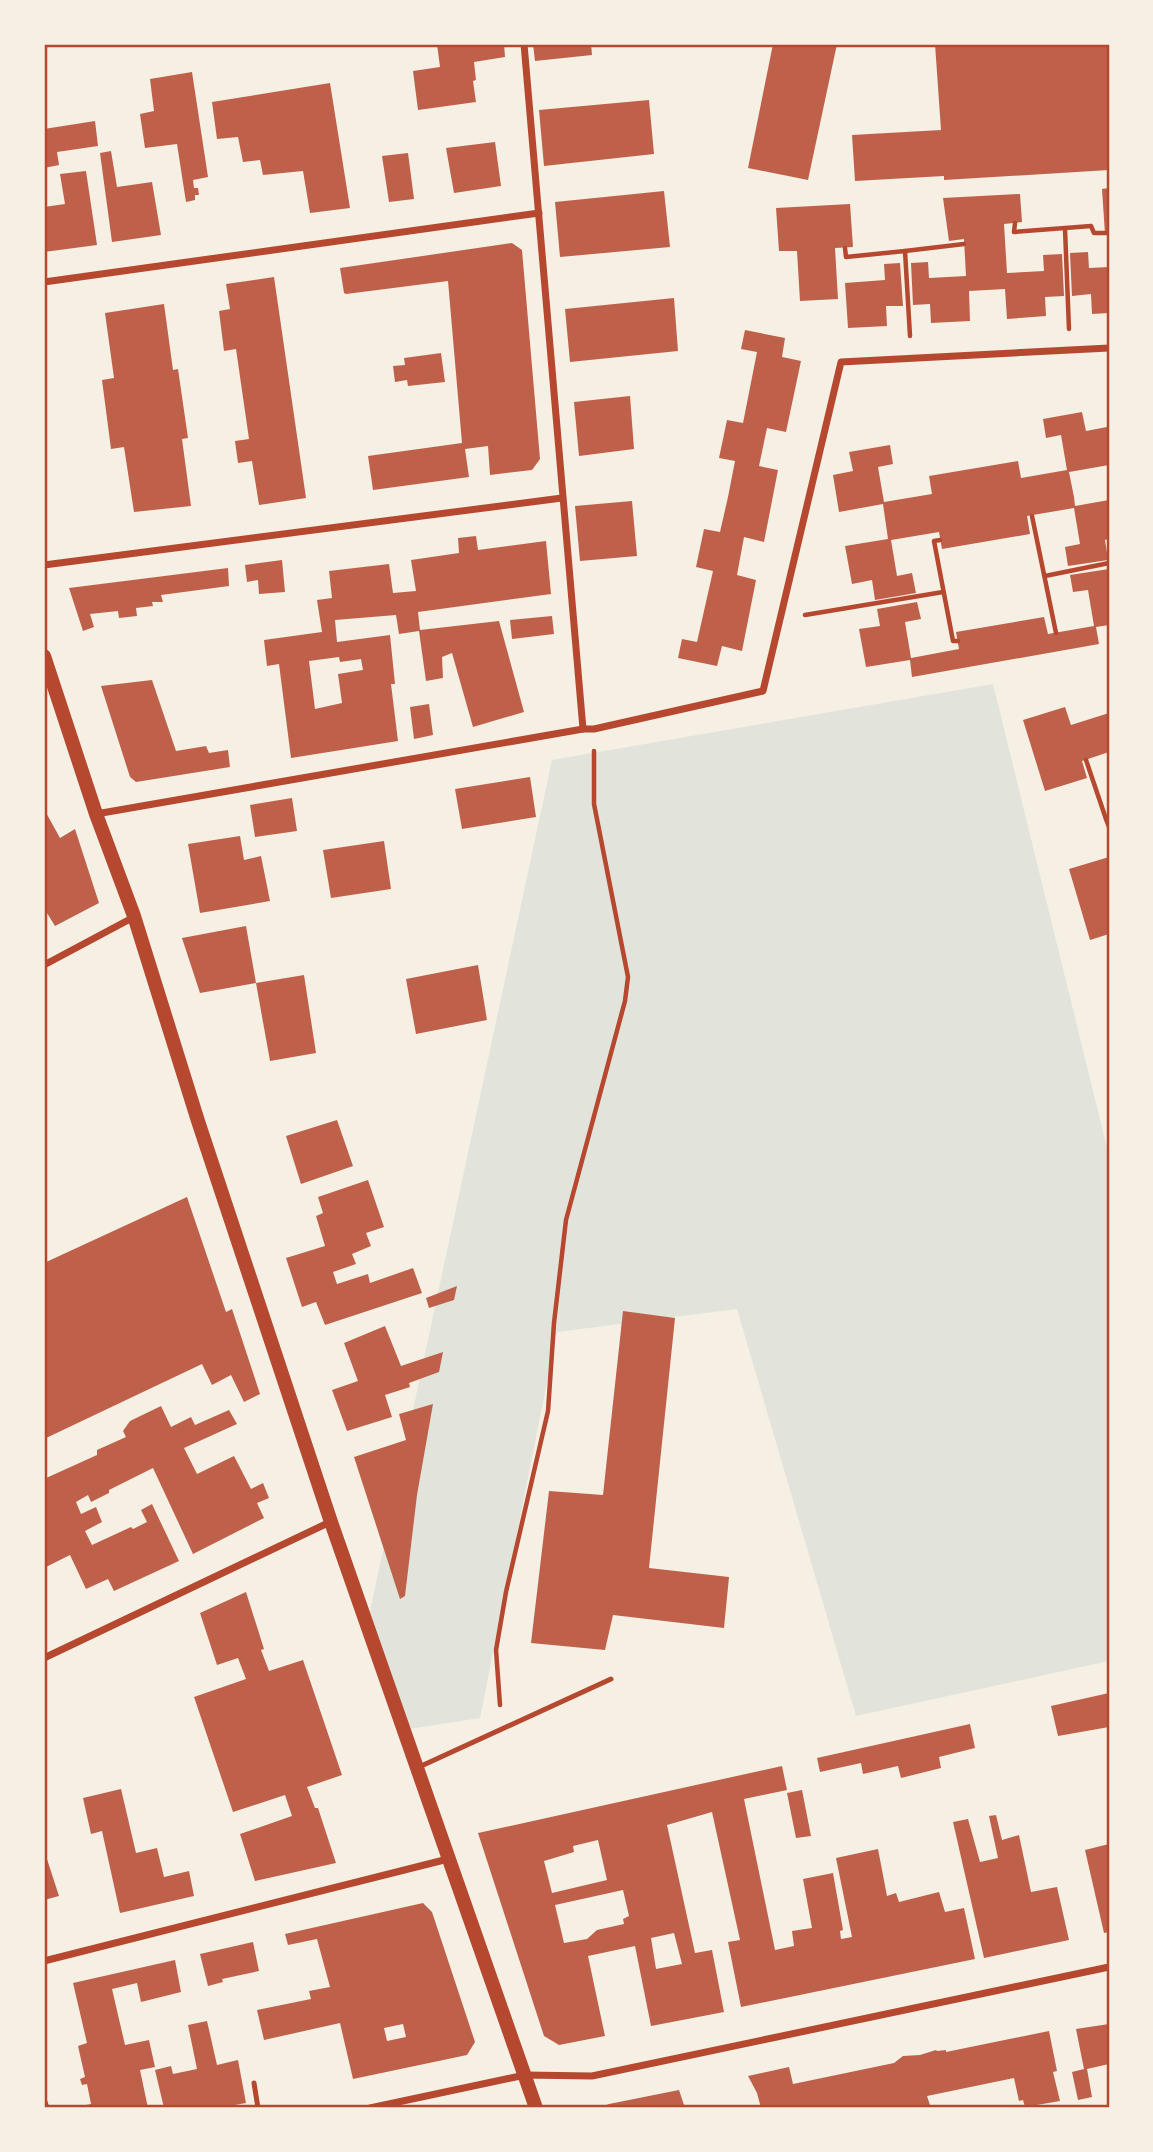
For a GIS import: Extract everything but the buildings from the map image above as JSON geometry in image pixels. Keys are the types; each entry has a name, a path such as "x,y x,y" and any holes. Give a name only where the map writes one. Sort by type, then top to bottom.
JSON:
{"main road":[{"path":"44,656 96,814 134,916 198,1121 331,1521 536,2108"}],"street":[{"path":"524,44 583,729"},
{"path":"44,282 539,213"},
{"path":"96,814 594,729 763,691 841,362 1109,348"},
{"path":"44,565 562,498"},
{"path":"44,965 134,916"},
{"path":"44,1658 331,1521"},
{"path":"44,1961 448,1859"},
{"path":"370,2108 525,2075 592,2076 1109,1967"},
{"path":"44,2102 46,2108"}],"lane":[{"path":"416,1768 611,1679"},
{"path":"254,2083 258,2108"}],"path":[{"path":"1015,223 1014,232 1091,226 1094,233 1109,233"},
{"path":"1065,229 1070,351"},
{"path":"845,248 846,257 964,244"},
{"path":"905,251 911,358"},
{"path":"1032,516 1056,633"},
{"path":"940,540 934,541 943,592 953,641 958,641"},
{"path":"1045,576 1109,564"},
{"path":"780,620 943,592"},
{"path":"499,1730 496,1650 506,1592 548,1411 554,1323 566,1220 625,1001 628,977 594,804 594,729"},
{"path":"1086,760 1109,827"}],"shaded area":[{"path":"993,684 1109,1156 1109,1661 856,1716 737,1309 557,1332 480,1718 403,1730 367,1625 552,760"}]}
